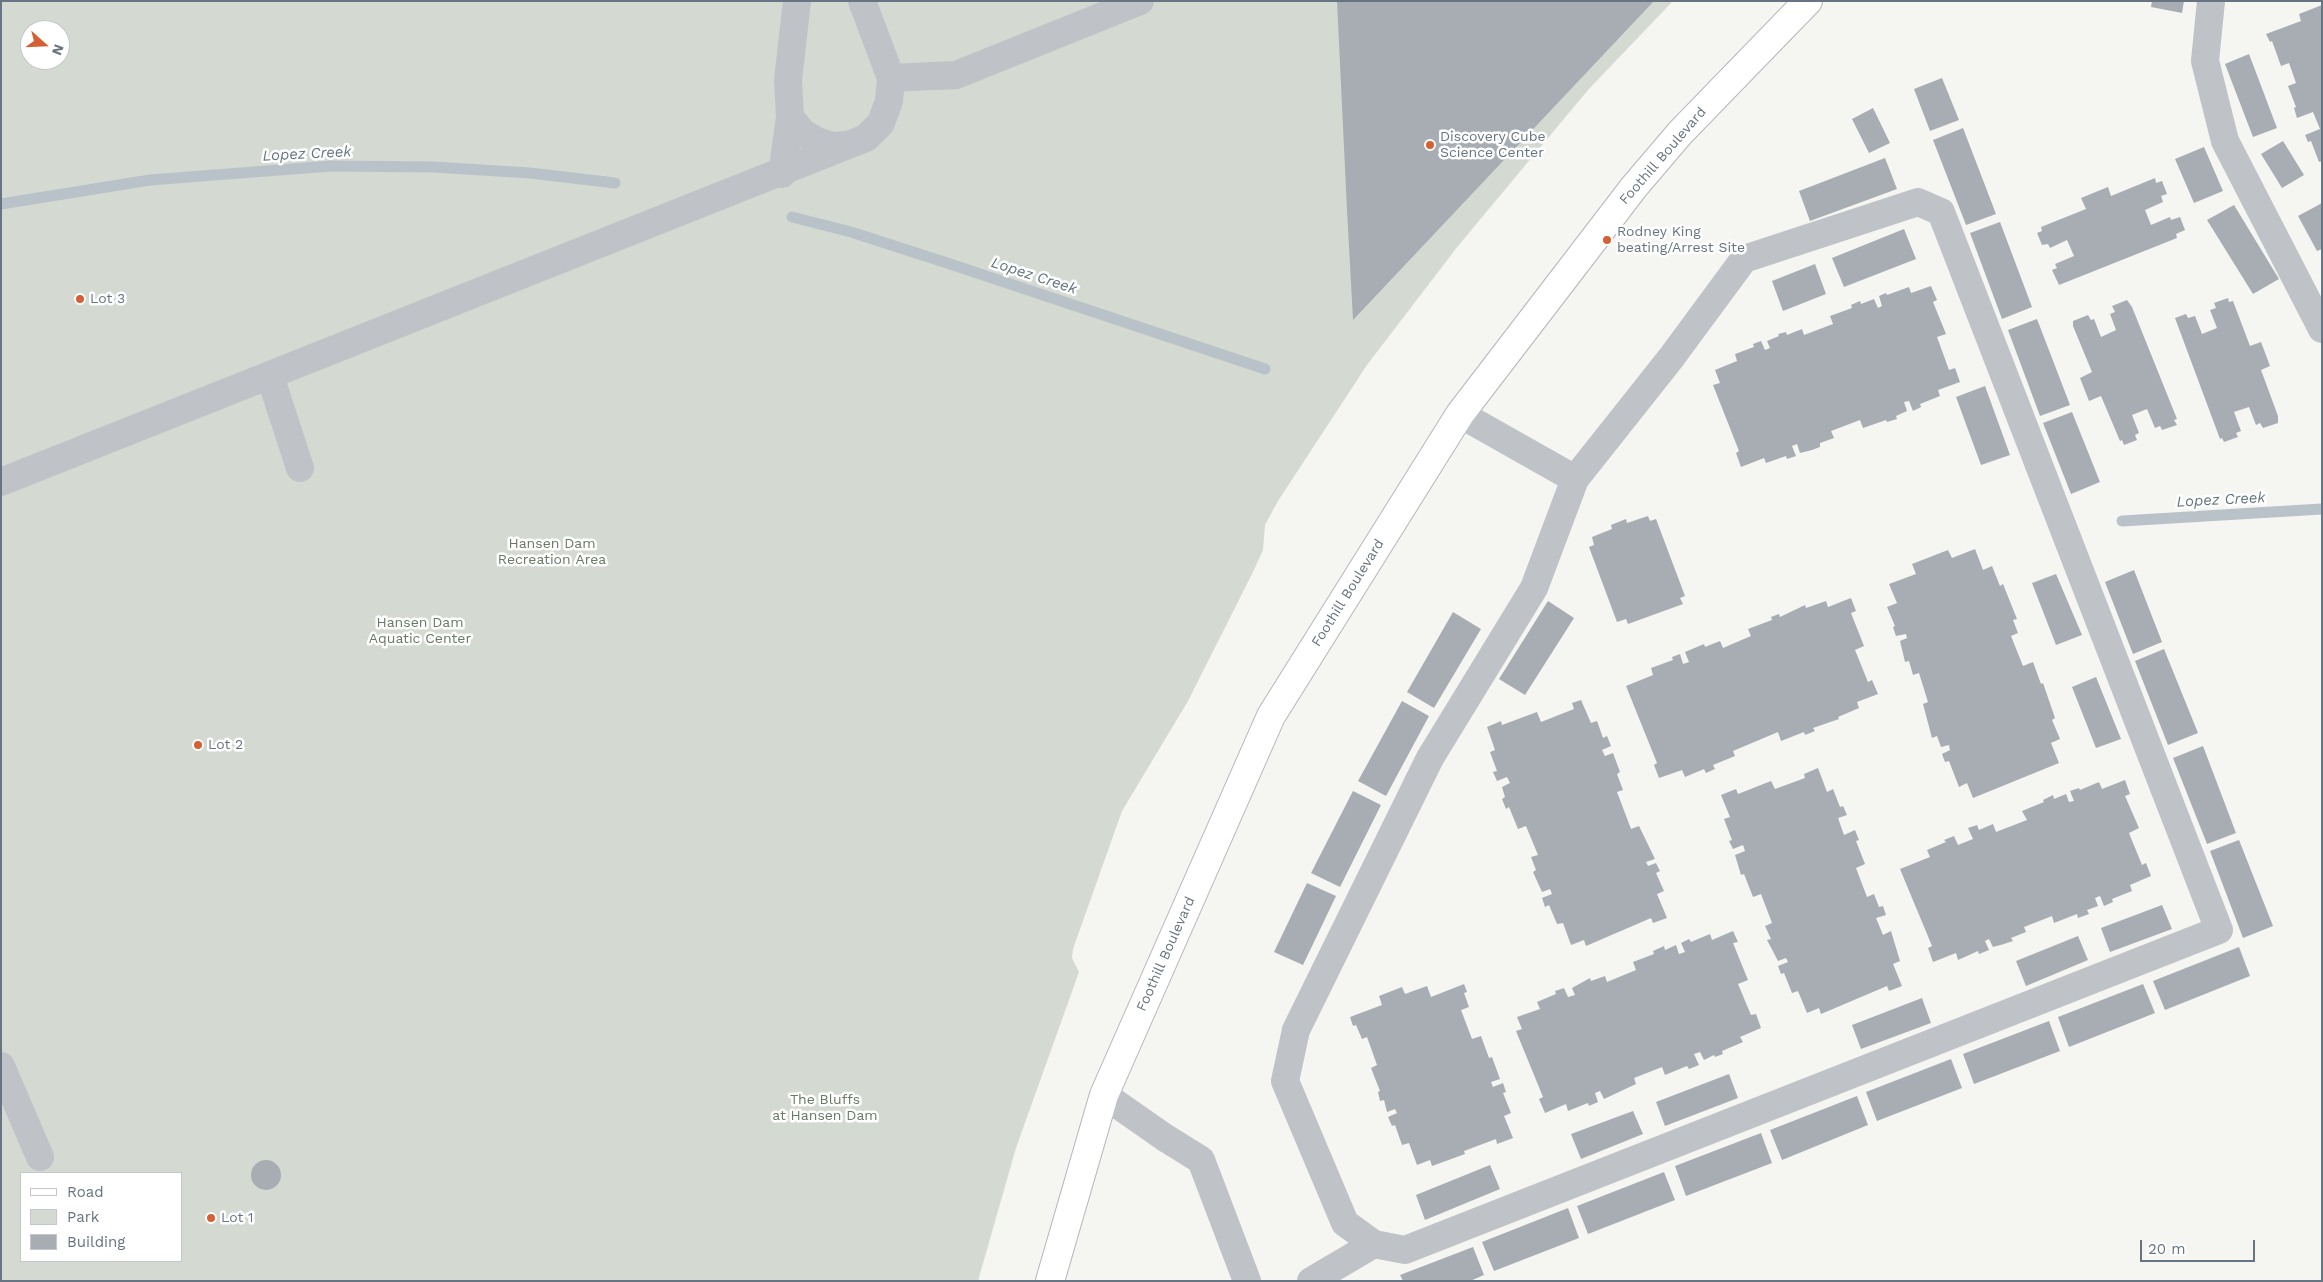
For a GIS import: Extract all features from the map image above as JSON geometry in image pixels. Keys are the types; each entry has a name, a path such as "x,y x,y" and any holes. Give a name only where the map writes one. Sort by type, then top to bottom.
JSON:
{"main road":[{"name":"Foothill Boulevard","path":"1050,1281 1104,1095 1271,716 1460,414 1634,187 1680,133 1808,1"}],"street":[{"path":"782,174 790,117 788,80 797,1"},
{"path":"1,482 782,174 866,138 881,123 889,101 891,78 862,1"},
{"path":"891,78 956,75 1140,1"},
{"path":"2211,1 2205,61 2225,141 2322,329"},
{"path":"790,117 803,133 816,141 832,146 848,145"},
{"path":"1918,202 1941,212 2219,930 1404,1250 1374,1244 1345,1223 1285,1081 1296,1030 1430,758 1534,588 1575,479 1671,358 1744,259 1918,202"},
{"path":"270,376 300,468"},
{"path":"1460,414 1575,479"},
{"path":"1,1066 40,1156"},
{"path":"1104,1095 1201,1160 1247,1281"},
{"path":"1312,1281 1374,1244"}],"green space":[{"name":"Hansen Dam Aquatic Center","path":"1,1 1673,1 1588,90 1458,246 1367,365 1278,501 1265,525 1263,550 1253,572 1188,701 1122,811 1073,949 1072,958 1079,972 1016,1148 978,1281 1,1281"}],"building":[{"name":"Discovery Cube Science Center","path":"1337,1 1654,1 1353,320 1347,210"},
{"path":"2152,1 2184,1 2182,13 2151,7"},
{"path":"2322,5 2322,161 2319,162 2311,141 2308,142 2305,135 2320,129 2313,112 2297,118 2294,108 2296,107 2288,86 2296,83 2289,63 2281,66 2272,41 2270,42 2266,34 2301,21 2299,14"},
{"path":"2249,54 2277,128 2253,137 2225,64"},
{"path":"1942,78 1959,120 1930,131 1914,89"},
{"path":"1873,108 1890,143 1869,153 1852,119"},
{"path":"1963,128 1996,214 1966,225 1933,140"},
{"path":"2283,141 2304,175 2282,188 2261,154"},
{"path":"2204,147 2223,191 2194,203 2175,159"},
{"path":"1885,158 1897,189 1810,221 1799,191"},
{"path":"2155,178 2156,183 2162,181 2167,194 2161,196 2163,202 2145,210 2151,225 2170,217 2171,220 2180,217 2185,230 2176,234 2177,238 2059,285 2052,270 2057,268 2055,264 2074,256 2067,240 2050,248 2048,244 2042,245 2037,233 2042,231 2041,227 2086,209 2081,198 2108,187 2111,196"},
{"path":"2322,203 2322,249 2317,251 2298,216"},
{"path":"2234,205 2279,279 2253,294 2207,220"},
{"path":"2000,222 2032,307 2002,319 1970,233"},
{"path":"1904,229 1916,259 1844,287 1832,258"},
{"path":"1815,264 1826,294 1783,311 1772,281"},
{"path":"1931,286 1937,300 1933,302 1946,334 1937,337 1949,370 1955,368 1960,382 1938,390 1940,396 1920,404 1921,407 1913,411 1909,401 1904,402 1907,411 1896,416 1897,419 1887,422 1886,420 1863,428 1860,420 1831,431 1834,438 1820,443 1820,447 1800,453 1797,444 1792,446 1796,456 1787,459 1786,456 1766,463 1764,458 1741,467 1736,453 1739,451 1713,385 1720,383 1715,370 1737,361 1735,354 1754,347 1753,344 1761,341 1765,350 1770,348 1767,341 1779,336 1778,334 1786,332 1787,335 1802,329 1804,335 1833,324 1830,316 1852,308 1851,305 1860,301 1861,304 1874,299 1878,308 1882,306 1879,296 1886,293 1887,295 1909,287 1911,293"},
{"path":"2228,298 2229,302 2233,301 2250,346 2261,342 2270,366 2261,370 2278,416 2278,423 2263,428 2260,423 2256,425 2249,407 2234,412 2241,431 2236,433 2238,437 2224,442 2222,438 2220,439 2175,318 2186,314 2188,318 2195,316 2202,334 2217,328 2210,310 2216,308 2214,303"},
{"path":"2127,300 2132,307 2177,419 2174,420 2177,425 2162,430 2160,426 2155,428 2147,409 2132,415 2139,433 2135,435 2137,440 2124,445 2122,440 2120,441 2101,396 2089,401 2080,378 2092,372 2073,326 2073,321 2088,315 2091,320 2094,319 2101,337 2116,330 2110,314 2115,312 2112,306"},
{"path":"2037,319 2070,405 2040,416 2008,330"},
{"path":"1985,386 2010,455 1981,465 1956,397"},
{"path":"2072,412 2100,482 2071,494 2043,423"},
{"path":"1648,516 1650,521 1656,519 1685,596 1680,598 1683,604 1628,624 1626,619 1617,622 1589,547 1594,545 1592,537 1612,529 1611,525 1626,519 1627,523"},
{"path":"1975,549 1983,570 1992,566 2000,586 2003,584 2017,619 2013,620 2018,633 2011,636 2023,666 2033,662 2041,684 2043,683 2055,718 2052,720 2060,739 2051,743 2059,763 1973,798 1967,783 1959,787 1949,761 1945,762 1942,754 1950,750 1949,745 1941,747 1937,736 1932,738 1923,704 1928,702 1919,673 1913,675 1909,661 1905,662 1900,641 1907,638 1906,634 1896,636 1893,627 1895,626 1887,607 1897,603 1889,584 1916,574 1912,564 1948,550 1952,558"},
{"path":"2134,570 2162,642 2133,654 2105,582"},
{"path":"2056,574 2082,635 2056,645 2032,583"},
{"path":"1851,598 1856,611 1851,613 1864,646 1855,650 1868,682 1872,680 1878,694 1857,702 1859,708 1838,717 1839,719 1813,728 1815,731 1805,735 1804,732 1781,741 1778,732 1733,751 1735,756 1713,765 1715,769 1706,773 1704,769 1685,777 1682,770 1659,778 1654,765 1657,763 1626,686 1653,675 1651,668 1673,660 1672,657 1680,654 1683,664 1689,662 1685,652 1704,644 1705,647 1720,641 1723,648 1751,636 1748,629 1772,620 1771,617 1779,614 1780,617 1805,605 1806,608 1826,601 1828,607"},
{"path":"1548,601 1574,618 1525,695 1499,679"},
{"path":"1453,612 1481,629 1434,708 1407,692"},
{"path":"2164,649 2198,733 2168,745 2135,661"},
{"path":"2096,677 2121,739 2096,748 2072,687"},
{"path":"1581,700 1591,723 1597,721 1603,738 1607,736 1611,746 1602,750 1605,756 1613,753 1620,772 1617,774 1623,790 1617,792 1631,829 1639,826 1655,859 1646,862 1648,866 1656,863 1660,871 1656,873 1664,891 1657,894 1667,918 1653,923 1651,918 1586,946 1584,940 1571,945 1563,923 1557,924 1549,905 1545,907 1542,898 1552,894 1550,889 1542,892 1533,872 1536,870 1531,857 1538,855 1526,826 1518,829 1509,807 1506,809 1502,799 1505,797 1502,787 1510,783 1507,777 1497,781 1493,772 1497,771 1490,752 1495,750 1487,727 1501,721 1502,725 1537,712 1541,722 1574,709 1572,703"},
{"path":"1402,701 1429,716 1386,796 1358,781"},
{"path":"2203,746 2236,833 2207,844 2173,758"},
{"path":"1818,768 1827,792 1833,789 1840,807 1843,806 1847,815 1838,818 1844,835 1855,830 1859,840 1856,841 1865,864 1856,868 1867,897 1874,894 1879,907 1883,906 1886,915 1876,918 1883,935 1891,931 1900,961 1893,964 1902,986 1889,991 1887,986 1821,1014 1819,1008 1807,1013 1798,991 1792,993 1784,973 1781,974 1778,966 1788,962 1786,958 1778,961 1767,940 1771,939 1765,926 1772,923 1761,894 1753,897 1744,874 1741,875 1735,855 1745,851 1743,845 1733,849 1729,841 1732,840 1724,819 1730,817 1721,795 1736,789 1738,794 1771,781 1775,789 1805,778 1804,774"},
{"path":"2125,780 2130,794 2125,796 2139,828 2129,833 2142,865 2146,863 2151,876 2130,885 2132,891 2112,899 2113,902 2104,906 2100,896 2095,898 2098,906 2087,910 2089,914 2078,918 2077,914 2054,923 2052,916 2024,927 2026,932 2011,938 2013,941 1993,947 1989,939 1985,941 1989,950 1979,954 1978,951 1958,960 1956,953 1933,962 1928,948 1932,946 1900,869 1930,857 1927,850 1946,842 1944,840 1954,836 1958,845 1973,839 1968,828 1977,825 1979,830 1993,824 1996,832 2027,820 2022,811 2044,802 2043,800 2053,795 2054,799 2066,794 2069,802 2074,801 2070,791 2079,788 2080,790 2099,782 2102,789"},
{"path":"1353,791 1381,805 1340,887 1311,873"},
{"path":"2239,840 2273,926 2243,938 2210,851"},
{"path":"1307,883 1336,896 1303,965 1274,952"},
{"path":"2162,905 2172,929 2110,952 2101,928"},
{"path":"1733,931 1738,942 1733,943 1748,980 1738,984 1751,1015 1756,1014 1761,1028 1740,1037 1743,1042 1722,1051 1723,1054 1715,1057 1714,1055 1704,1060 1700,1052 1694,1054 1699,1065 1689,1069 1687,1066 1665,1075 1662,1067 1634,1078 1636,1084 1604,1099 1600,1091 1595,1093 1598,1102 1589,1106 1588,1103 1568,1111 1566,1104 1545,1113 1539,1099 1543,1097 1516,1031 1522,1029 1517,1017 1540,1009 1537,1002 1556,994 1555,991 1564,988 1568,997 1575,995 1572,988 1590,978 1591,981 1605,976 1607,982 1636,970 1633,962 1654,954 1653,951 1664,946 1665,950 1676,945 1679,954 1685,952 1681,943 1689,939 1691,942 1710,934 1712,940"},
{"path":"2078,936 2088,960 2026,986 2016,961"},
{"path":"2239,947 2250,976 2165,1010 2153,981"},
{"path":"1464,984 1467,992 1464,993 1469,1007 1461,1010 1472,1039 1481,1036 1489,1058 1492,1057 1500,1079 1491,1082 1493,1087 1503,1083 1506,1092 1503,1093 1511,1113 1504,1116 1513,1138 1497,1144 1496,1139 1464,1151 1465,1154 1432,1166 1430,1160 1417,1165 1409,1143 1402,1145 1395,1125 1392,1126 1388,1117 1397,1113 1395,1109 1387,1112 1384,1100 1380,1101 1378,1092 1380,1091 1371,1068 1377,1065 1367,1037 1362,1039 1356,1025 1353,1026 1350,1017 1382,1005 1379,996 1402,987 1405,994 1427,986 1431,997"},
{"path":"2143,984 2155,1013 2069,1047 2058,1017"},
{"path":"1922,998 1931,1023 1861,1049 1852,1025"},
{"path":"2049,1021 2060,1051 1974,1084 1963,1054"},
{"path":"1951,1059 1962,1088 1877,1121 1866,1092"},
{"path":"1729,1074 1738,1098 1665,1126 1656,1102"},
{"path":"1857,1096 1868,1125 1782,1160 1770,1130"},
{"path":"1633,1111 1643,1134 1581,1159 1571,1134"},
{"path":"1761,1133 1772,1163 1686,1196 1675,1166"},
{"path":"266,1160 277,1164 281,1175 277,1186 266,1190 255,1186 251,1175 255,1164"},
{"path":"1490,1165 1500,1189 1425,1220 1416,1195"},
{"path":"1664,1172 1675,1200 1588,1234 1577,1206"},
{"path":"1568,1208 1579,1238 1494,1271 1482,1242"},
{"path":"1473,1247 1484,1275 1470,1281 1403,1281 1400,1275"}],"waterway":[{"name":"Lopez Creek","path":"1,204 150,180 331,166 433,167 530,173 615,183"},
{"name":"Lopez Creek","path":"792,217 851,232 1265,369"},
{"name":"Lopez Creek","path":"2122,521 2322,509"}],"place":[{"name":"Discovery Cube Science Center","path":"1430,145"},
{"name":"Rodney King beating/Arrest Site","path":"1607,240"},
{"name":"Lot 3","path":"80,299"},
{"name":"Lot 2","path":"198,745"},
{"name":"Lot 1","path":"211,1218"}],"park label":[{"name":"Hansen Dam Recreation Area","path":"552,552"},
{"name":"The Bluffs at Hansen Dam","path":"825,1108"}]}
